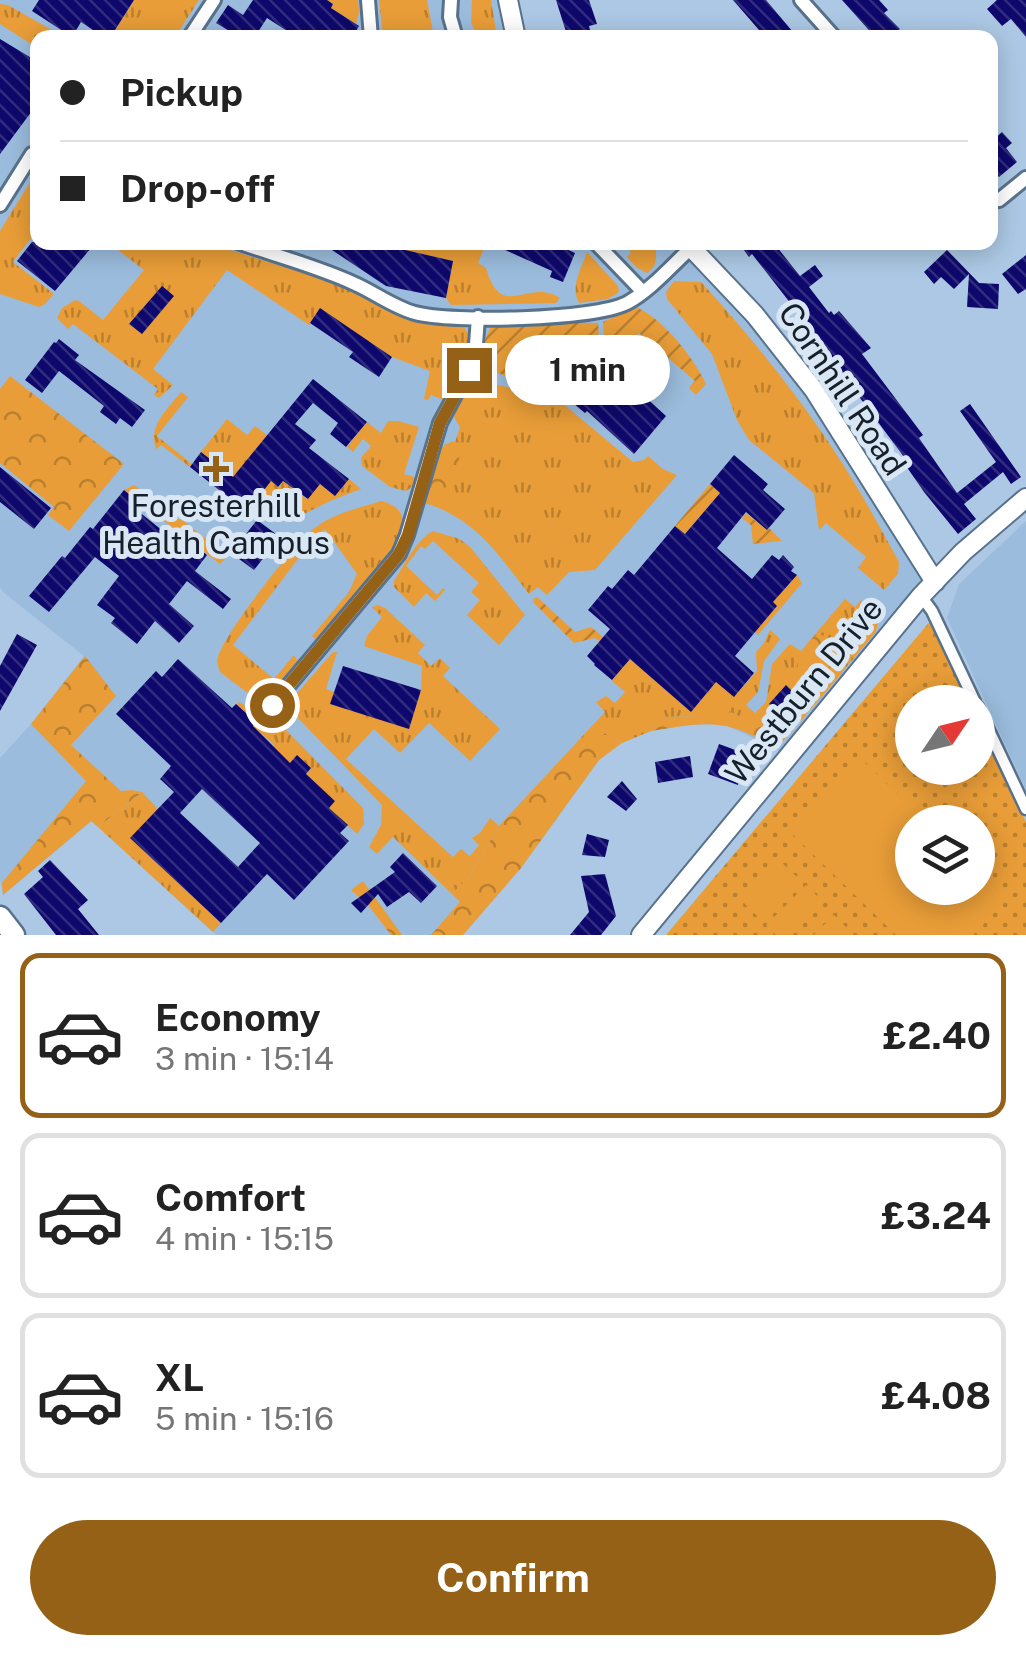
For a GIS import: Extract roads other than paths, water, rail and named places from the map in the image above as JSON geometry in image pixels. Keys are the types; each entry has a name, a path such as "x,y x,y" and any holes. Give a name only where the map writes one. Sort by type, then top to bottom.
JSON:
{"main road":[{"path":"0,918 14,935"}],"street":[{"path":"194,30 214,0"},
{"path":"368,0 371,30"},
{"path":"451,0 454,30"},
{"path":"508,0 514,30"},
{"path":"801,0 828,30"},
{"path":"0,204 30,157"},
{"path":"998,200 1026,178"},
{"path":"261,250 341,278 408,311 426,316 478,317 599,312 620,306 643,292 683,250"},
{"path":"603,250 643,292"},
{"name":"Cornhill Road","path":"693,250 755,315 814,390 935,582"},
{"path":"272,705 399,554 440,423 476,358 478,317"},
{"name":"Westburn Drive","path":"641,935 921,596 963,552 1026,498"},
{"path":"921,596 932,610 967,685"},
{"path":"995,745 1026,809"}],"place":[{"name":"Foresterhill Health Campus","path":"216,469"}]}
